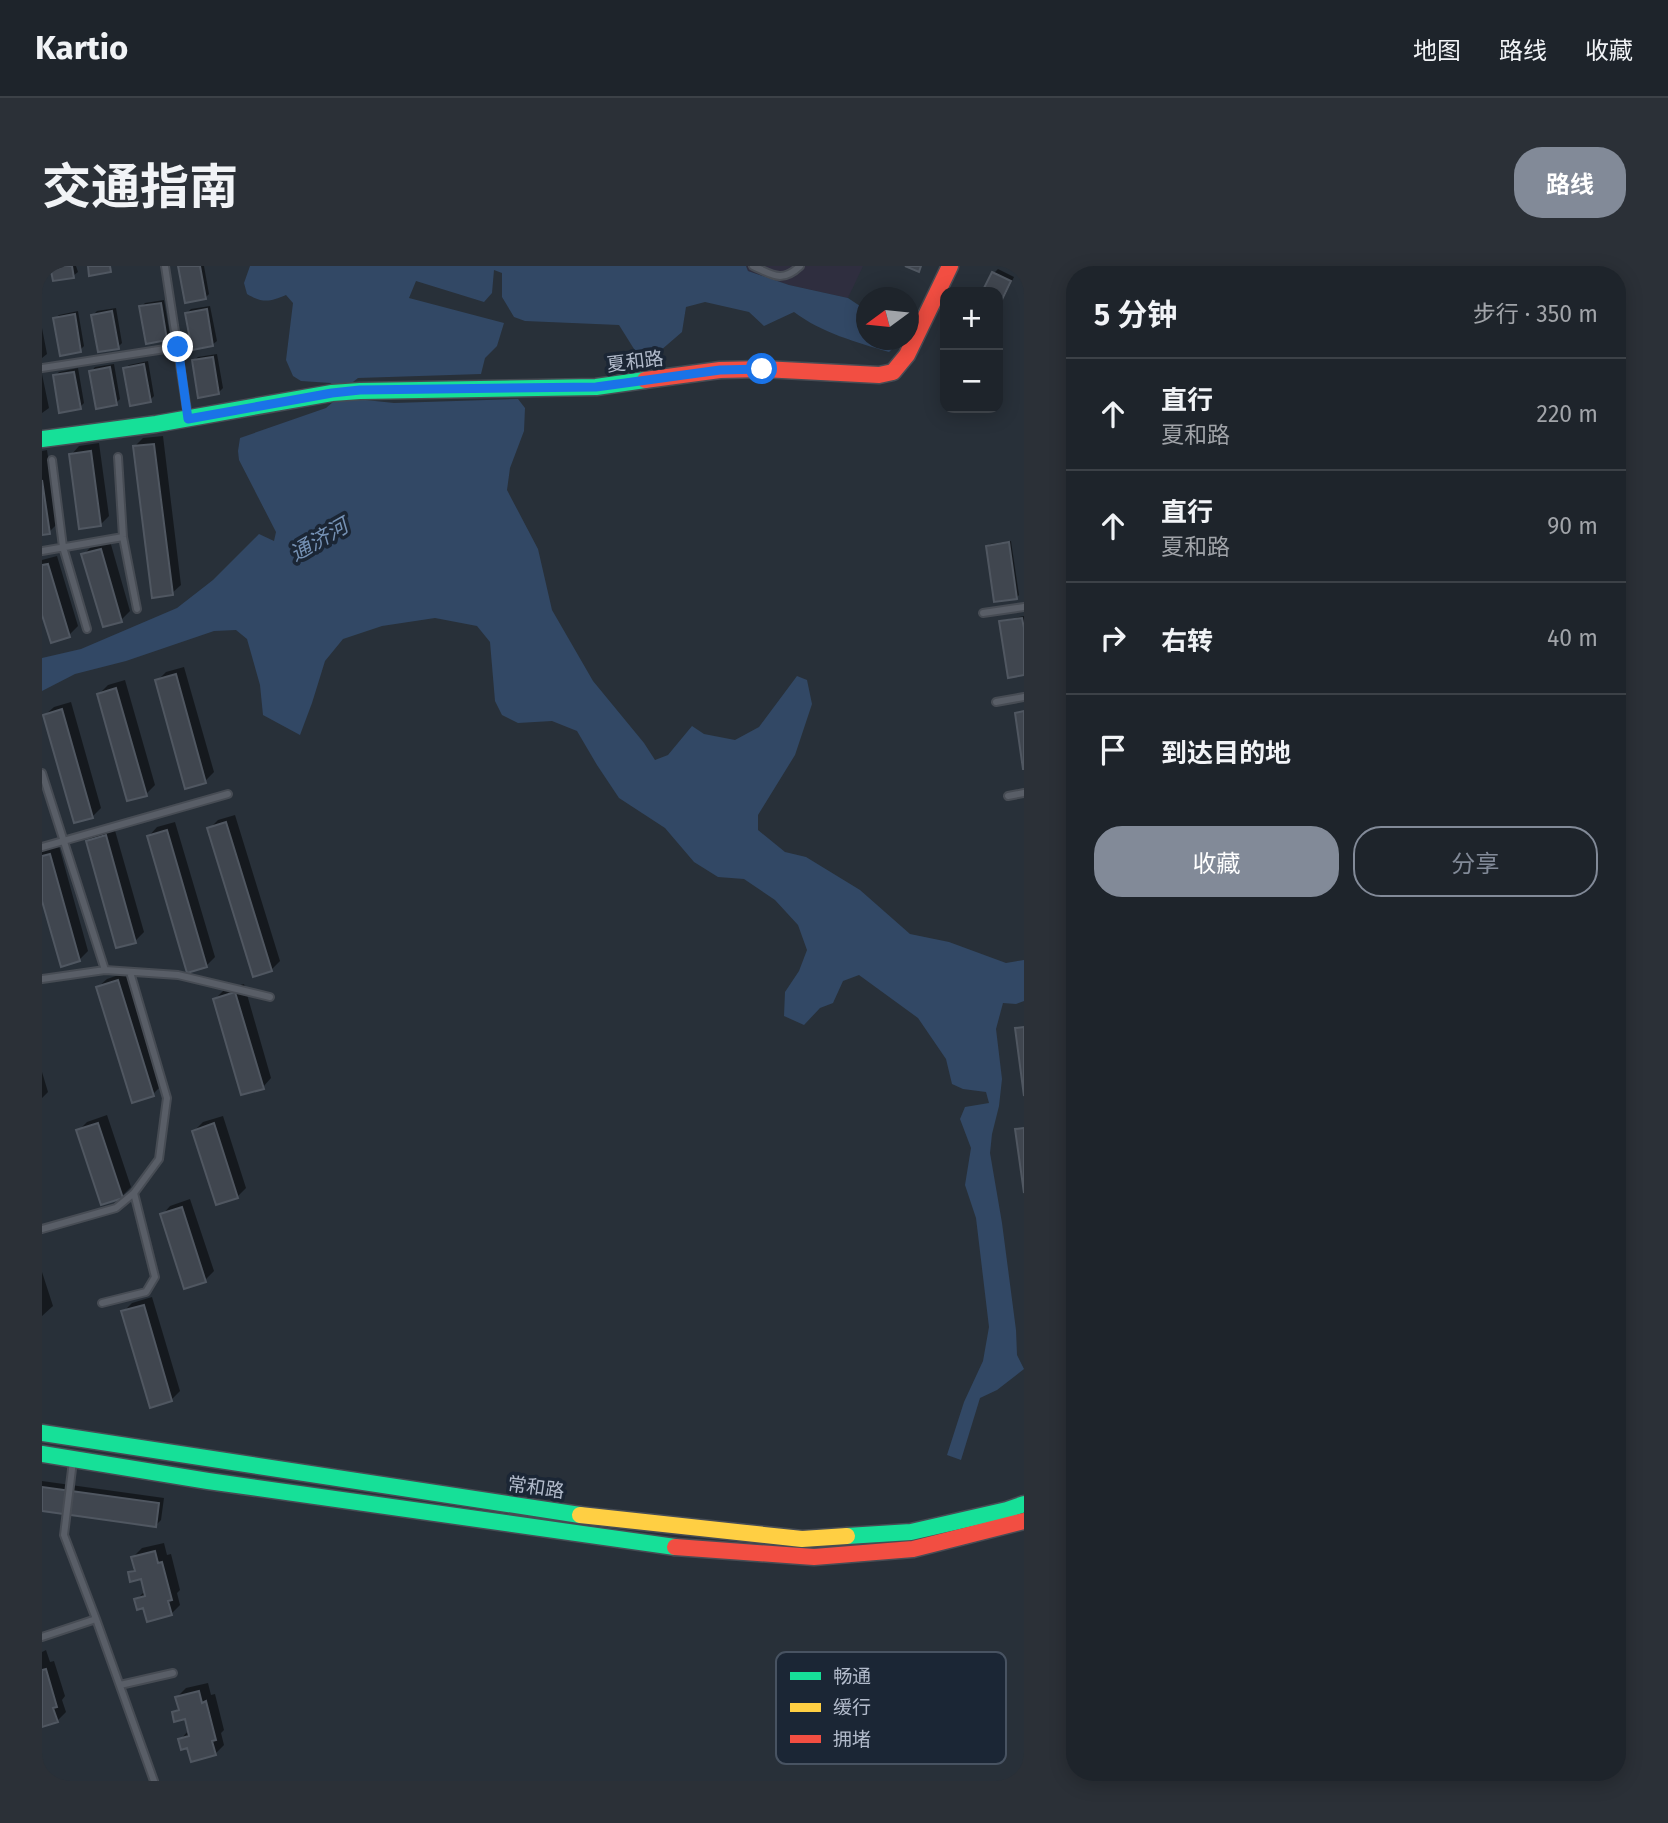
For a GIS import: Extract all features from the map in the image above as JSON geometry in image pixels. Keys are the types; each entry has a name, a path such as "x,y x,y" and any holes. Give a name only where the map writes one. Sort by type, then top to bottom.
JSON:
{"street":[{"name":"夏和路","path":"188,419 360,390 596,387 731,370 762,369 879,375 893,372 907,355 950,266"},
{"path":"42,439 188,419"},
{"name":"常和路","path":"42,1433 608,1519 802,1539 911,1532 1024,1504"},
{"name":"常和路","path":"42,1454 208,1481 671,1547 814,1557 913,1549 1024,1521"}],"lane":[{"path":"165,266 188,419"},
{"path":"752,266 775,276 791,275 800,266"},
{"path":"42,368 178,347"},
{"path":"118,457 123,537 137,609"},
{"path":"52,460 62,547 87,629"},
{"path":"42,551 123,537"},
{"path":"983,613 1024,607"},
{"path":"996,702 1024,698"},
{"path":"42,773 105,970"},
{"path":"1008,796 1024,793"},
{"path":"42,847 228,794"},
{"path":"42,979 105,970 178,975 270,997"},
{"path":"42,1229 116,1208 134,1193 159,1158 167,1098 130,972"},
{"path":"103,1303 146,1292 155,1277 134,1193"},
{"path":"73,1459 64,1535 154,1781"},
{"path":"42,1637 96,1619"},
{"path":"120,1685 173,1673"}],"shaded area":[{"path":"746,266 863,266 848,298 789,285 748,271"}],"water":[{"name":"通济河","path":"250,266 746,266 748,271 789,285 848,298 856,303 856,341 828,331 794,312 764,326 749,312 705,302 686,307 682,332 653,357 639,357 619,325 525,321 514,317 502,297 502,273 494,270 492,293 484,302 416,281 409,298 504,323 497,346 485,358 481,374 358,378 350,388 356,399 394,403 518,399 525,408 524,431 510,468 507,490 538,549 552,610 593,681 655,760 668,755 692,726 704,734 735,740 759,727 797,676 807,680 812,704 795,755 758,815 758,830 785,852 806,857 860,890 910,934 949,942 1006,963 1024,960 1024,1001 1016,1004 1003,1003 996,1029 1002,1079 990,1153 1002,1223 1017,1355 1024,1369 997,1390 980,1398 961,1460 947,1455 964,1402 983,1361 989,1327 976,1218 965,1185 971,1148 960,1119 965,1107 989,1103 986,1092 963,1089 952,1084 946,1059 918,1018 859,975 843,981 833,1003 820,1008 804,1025 784,1016 785,992 799,971 807,950 798,925 775,900 744,879 718,877 694,862 665,828 619,798 577,731 552,721 518,723 502,715 495,701 490,642 477,626 435,618 382,626 343,639 325,661 300,735 263,715 260,685 247,639 236,630 214,631 126,661 75,674 42,691 42,658 81,649 177,608 213,580 259,534 274,541 276,532 239,460 240,438 326,408 333,402 334,388 331,383 301,381 293,376 286,360 293,303 286,295 275,299 257,299 247,294 244,283"}],"building":[{"path":"50,266 72,266 74,278 53,281"},
{"path":"88,266 110,266 111,272 89,276"},
{"path":"178,266 200,266 206,299 185,303"},
{"path":"905,266 921,266 919,272"},
{"path":"992,272 1011,281 1003,298 1003,287 984,287"},
{"path":"161,303 167,340 146,344 139,306"},
{"path":"207,309 213,346 192,350 185,313"},
{"path":"112,311 119,349 98,352 91,315"},
{"path":"75,314 81,352 60,356 53,318"},
{"path":"213,357 219,394 198,398 192,360"},
{"path":"144,364 151,402 130,406 123,368"},
{"path":"110,367 117,405 96,409 89,371"},
{"path":"74,372 81,409 59,413 53,375"},
{"path":"154,444 173,595 152,598 133,446"},
{"path":"91,451 101,526 79,529 69,454"},
{"path":"42,480 50,534 42,535"},
{"path":"1009,542 1017,599 994,602 986,546"},
{"path":"101,549 122,622 103,627 81,554"},
{"path":"48,564 70,637 51,643 42,615 42,565"},
{"path":"1022,618 1024,675 1008,678 999,621"},
{"path":"176,674 206,783 185,789 155,680"},
{"path":"116,688 147,796 127,801 97,694"},
{"path":"62,709 93,818 74,823 43,715"},
{"path":"1024,711 1024,769 1023,769 1015,713"},
{"path":"226,822 272,971 253,977 207,828"},
{"path":"167,830 207,967 187,973 147,836"},
{"path":"106,835 136,943 116,948 86,841"},
{"path":"50,854 80,961 61,967 42,901 42,856"},
{"path":"118,980 154,1096 132,1103 96,987"},
{"path":"235,992 264,1089 241,1095 213,999"},
{"path":"1024,1027 1024,1096 1015,1028"},
{"path":"98,1123 123,1198 101,1205 76,1130"},
{"path":"214,1123 238,1198 216,1205 192,1131"},
{"path":"1024,1128 1024,1193 1015,1129"},
{"path":"182,1207 206,1282 184,1289 160,1214"},
{"path":"144,1305 172,1401 150,1408 121,1311"},
{"path":"42,1487 159,1503 156,1527 42,1511"},
{"path":"155,1551 158,1563 162,1562 172,1600 168,1601 172,1615 147,1622 143,1608 137,1610 134,1599 145,1596 141,1579 130,1582 128,1572 135,1571 131,1557"},
{"path":"46,1669 57,1707 53,1708 58,1722 42,1727 42,1670"},
{"path":"199,1691 202,1703 206,1701 216,1740 212,1741 216,1755 191,1762 187,1748 181,1750 178,1739 189,1736 185,1719 174,1722 172,1712 179,1710 175,1697"}],"traffic: fast":[{"path":"42,439 156,424 332,393 596,387 645,380"},
{"path":"42,1433 580,1515"},
{"path":"42,1454 208,1481 675,1547"},
{"path":"847,1536 911,1532 1024,1504"}],"traffic: slow":[{"path":"580,1515 802,1539 847,1536"}],"traffic: jam":[{"path":"645,380 720,370 763,369 879,375 893,372 907,355 950,266"},
{"path":"675,1547 814,1557 913,1549 1024,1521"}],"route":[{"path":"178,347 188,419 360,390 596,387 720,370 762,369"}]}
